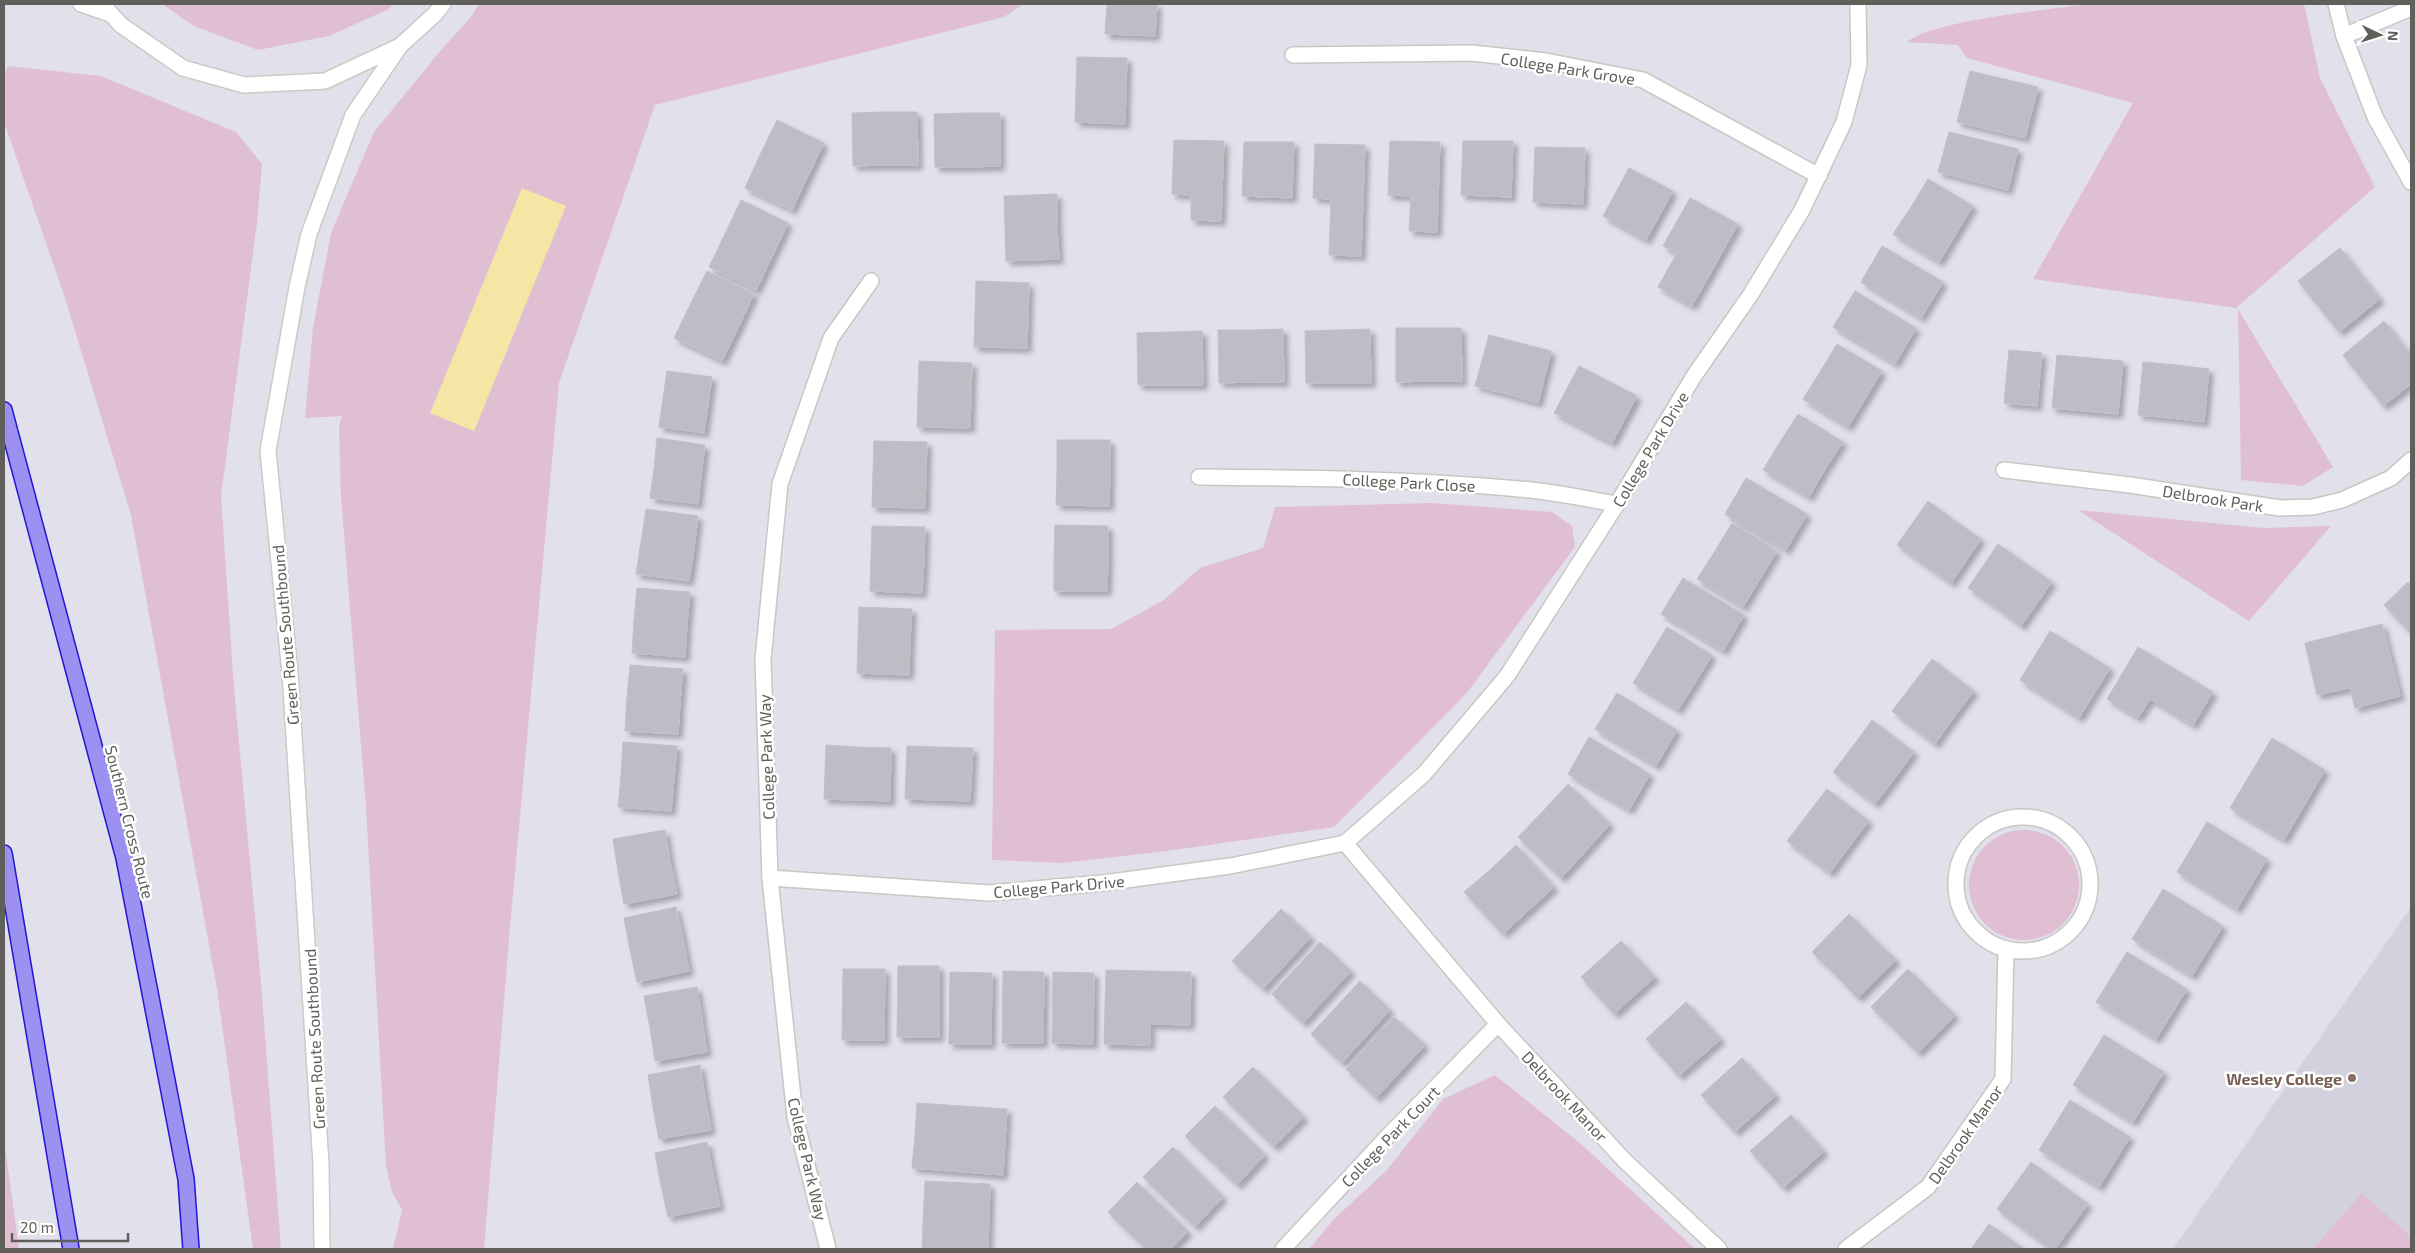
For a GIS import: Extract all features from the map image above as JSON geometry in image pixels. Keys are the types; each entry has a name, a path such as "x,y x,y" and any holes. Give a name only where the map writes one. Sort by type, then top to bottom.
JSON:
{"highway":[{"name":"Southern Cross Route","path":"4,410 124,858 186,1179 191,1249"},
{"path":"4,853 71,1249"}],"street":[{"path":"81,4 107,9 121,25 183,68 244,85 325,81 400,46 444,4"},
{"name":"College Park Drive","path":"770,878 989,893 1103,884 1230,866 1345,843 1424,774 1507,676 1617,504 1694,376 1751,294 1802,210 1844,122 1859,65 1858,4"},
{"path":"2336,4 2344,36 2375,116 2411,182"},
{"path":"2344,36 2411,8"},
{"name":"Green Route Southbound","path":"322,1249 320,1146 290,673 268,451 297,288 309,234 353,115 400,46"},
{"name":"College Park Grove","path":"1293,55 1472,53 1546,61 1643,80 1819,176"},
{"name":"College Park Way","path":"828,1249 795,1117 770,878 763,659 780,484 831,338 871,281"},
{"name":"Delbrook Park","path":"2004,470 2289,508 2313,507 2342,500 2391,478 2411,460"},
{"name":"College Park Close","path":"1199,477 1324,478 1430,482 1521,489 1617,504"},
{"path":"2011,817 2044,819 2064,830 2079,845 2089,866 2089,899 2080,921 2064,938 2042,948 2020,951 2006,949 1984,939 1968,922 1957,896 1957,872 1965,850 1972,840 1989,825 2011,817"},
{"path":"1345,843 1498,1024"},
{"name":"Delbrook Manor","path":"1846,1249 1928,1188 2003,1079 2006,949"},
{"name":"College Park Court","path":"1283,1249 1387,1137 1498,1024"},
{"name":"Delbrook Manor","path":"1498,1024 1625,1161 1719,1249"}],"shaded area":[{"path":"162,4 393,4 389,9 329,36 258,50 194,26"},
{"path":"479,4 1023,4 1004,17 655,105 559,383 509,939 484,1249 393,1249 402,1210 392,1192 386,1166 366,806 341,497 339,426 342,416 305,418 313,328 331,233 374,132 441,50 471,17"},
{"path":"2087,4 2304,4 2320,78 2375,187 2236,308 2033,279 2133,103 1967,58 1958,45 1907,42 1921,34 1965,22"},
{"path":"8,66 101,76 236,132 262,164 257,223 221,496 234,688 261,982 281,1249 253,1249 217,989 131,515 64,295 4,122 4,76"},
{"path":"522,188 566,206 474,431 430,413"},
{"path":"2238,309 2333,467 2303,486 2241,480"},
{"path":"1432,503 1552,512 1572,526 1575,547 1466,694 1334,827 1167,851 1062,863 992,860 995,630 1111,629 1164,600 1200,568 1263,548 1275,507"},
{"path":"2078,510 2264,528 2331,526 2249,621"},
{"path":"2024,830 2045,834 2063,846 2075,864 2079,885 2075,906 2063,924 2045,936 2024,940 2003,936 1985,924 1973,906 1969,885 1973,864 1985,846 2003,834"},
{"name":"Wesley College","path":"2411,907 2411,1249 2173,1249"},
{"path":"1495,1075 1581,1144 1695,1249 1309,1249 1334,1219 1387,1170 1443,1099"},
{"path":"4,1139 19,1249 4,1249"},
{"path":"2362,1193 2411,1237 2411,1249 2313,1249"}],"building":[{"path":"1107,4 1157,4 1155,36 1105,34"},
{"path":"1077,57 1127,58 1125,124 1075,122"},
{"path":"1970,71 2038,87 2025,138 1957,122"},
{"path":"884,112 885,165 853,166 852,113"},
{"path":"884,112 917,112 918,165 885,165"},
{"path":"967,113 968,167 935,167 934,114"},
{"path":"967,113 1000,113 1000,166 968,167"},
{"path":"777,120 824,143 807,178 760,155"},
{"path":"1949,132 2018,149 2008,190 1938,172"},
{"path":"1174,140 1224,141 1221,221 1191,220 1191,195 1172,194"},
{"path":"1390,141 1440,142 1437,232 1409,231 1411,196 1388,195"},
{"path":"1463,141 1513,141 1511,197 1461,195"},
{"path":"1244,142 1294,142 1292,198 1242,196"},
{"path":"1315,144 1365,145 1361,256 1329,255 1331,199 1313,198"},
{"path":"1535,147 1585,148 1583,204 1533,202"},
{"path":"760,155 807,178 792,210 745,188"},
{"path":"1629,168 1673,191 1646,240 1603,216"},
{"path":"1928,179 1973,206 1956,234 1911,207"},
{"path":"1057,194 1057,226 1005,228 1004,196"},
{"path":"1690,198 1738,224 1692,306 1658,287 1677,253 1663,246"},
{"path":"741,200 788,223 772,257 725,234"},
{"path":"1911,207 1956,234 1939,262 1893,234"},
{"path":"1057,226 1059,259 1006,261 1005,228"},
{"path":"725,234 772,257 756,290 709,267"},
{"path":"1882,246 1943,282 1921,318 1861,282"},
{"path":"2340,248 2360,274 2319,307 2298,281"},
{"path":"707,271 754,294 738,328 690,305"},
{"path":"2360,274 2380,299 2339,332 2319,307"},
{"path":"976,281 1029,283 1028,316 975,314"},
{"path":"1855,291 1916,328 1895,364 1833,327"},
{"path":"690,305 738,328 722,361 674,338"},
{"path":"975,314 1028,316 1027,348 974,347"},
{"path":"2384,321 2404,347 2363,380 2343,355"},
{"path":"1396,328 1429,328 1430,381 1396,382"},
{"path":"1429,328 1461,328 1462,381 1430,381"},
{"path":"1283,329 1284,382 1252,382 1251,330"},
{"path":"1370,329 1371,383 1338,383 1338,330"},
{"path":"1218,330 1251,330 1252,382 1219,383"},
{"path":"1338,330 1338,383 1306,383 1305,331"},
{"path":"1202,331 1203,385 1171,385 1170,332"},
{"path":"1170,332 1171,385 1138,385 1137,333"},
{"path":"1489,335 1520,343 1507,394 1475,386"},
{"path":"1520,343 1551,351 1538,403 1507,394"},
{"path":"1837,344 1882,371 1865,399 1820,372"},
{"path":"2404,347 2411,356 2411,384 2383,406 2363,380"},
{"path":"2009,350 2042,353 2037,406 2004,403"},
{"path":"2057,355 2090,358 2085,411 2052,408"},
{"path":"2090,358 2123,361 2118,414 2085,411"},
{"path":"919,361 972,363 971,396 918,394"},
{"path":"2143,362 2176,365 2171,418 2138,415"},
{"path":"2176,365 2209,369 2204,422 2171,418"},
{"path":"1579,366 1608,381 1583,428 1554,413"},
{"path":"667,371 712,377 708,405 663,399"},
{"path":"1820,372 1865,399 1848,427 1803,399"},
{"path":"1608,381 1637,396 1612,443 1583,428"},
{"path":"918,394 971,396 970,428 917,427"},
{"path":"663,399 708,405 704,433 659,427"},
{"path":"1798,414 1843,442 1825,469 1780,442"},
{"path":"657,438 705,445 701,475 654,469"},
{"path":"1057,440 1110,440 1110,473 1057,472"},
{"path":"874,441 927,442 926,475 873,473"},
{"path":"1780,442 1825,469 1809,497 1763,470"},
{"path":"654,469 701,475 698,504 650,498"},
{"path":"1057,472 1110,473 1109,506 1056,505"},
{"path":"873,473 926,475 925,508 872,507"},
{"path":"1746,478 1807,514 1786,550 1725,514"},
{"path":"1928,501 1955,521 1924,564 1897,545"},
{"path":"646,509 698,516 694,549 641,542"},
{"path":"1955,521 1981,539 1951,583 1924,564"},
{"path":"1732,523 1777,551 1760,579 1715,551"},
{"path":"1055,525 1108,526 1108,559 1054,558"},
{"path":"872,526 925,527 924,560 871,558"},
{"path":"641,542 694,549 689,581 636,574"},
{"path":"1998,544 2025,563 1995,606 1968,588"},
{"path":"1715,551 1760,579 1743,607 1697,579"},
{"path":"871,558 924,560 922,593 870,591"},
{"path":"1054,558 1108,559 1107,591 1054,591"},
{"path":"2025,563 2052,582 2021,626 1995,606"},
{"path":"1683,578 1744,615 1723,651 1661,614"},
{"path":"2408,582 2411,586 2411,633 2384,605"},
{"path":"637,588 690,592 687,625 634,621"},
{"path":"859,607 912,609 910,642 858,640"},
{"path":"634,621 687,625 685,657 632,653"},
{"path":"2382,624 2400,696 2355,708 2337,635"},
{"path":"1667,627 1712,655 1695,683 1650,655"},
{"path":"2050,631 2110,668 2079,718 2020,680"},
{"path":"2337,635 2349,688 2317,695 2305,643"},
{"path":"858,640 910,642 909,675 857,673"},
{"path":"2138,647 2213,692 2193,725 2150,699 2138,718 2107,699"},
{"path":"1650,655 1695,683 1678,710 1633,683"},
{"path":"1932,659 1974,691 1954,717 1912,685"},
{"path":"630,665 683,669 680,702 627,698"},
{"path":"1912,685 1954,717 1935,744 1892,711"},
{"path":"1617,693 1677,730 1656,766 1595,729"},
{"path":"627,698 680,702 678,734 625,731"},
{"path":"1872,720 1914,752 1895,778 1853,746"},
{"path":"1589,737 1650,774 1629,810 1568,774"},
{"path":"2272,738 2325,770 2284,840 2230,808"},
{"path":"623,742 677,746 674,779 621,775"},
{"path":"826,745 859,747 856,800 824,799"},
{"path":"907,746 940,747 938,800 905,799"},
{"path":"1853,746 1895,778 1875,804 1833,772"},
{"path":"859,747 891,748 890,801 856,800"},
{"path":"940,747 973,748 970,801 938,800"},
{"path":"621,775 674,779 671,811 618,807"},
{"path":"1568,784 1610,824 1586,851 1543,811"},
{"path":"1827,789 1869,821 1849,847 1807,815"},
{"path":"1543,811 1586,851 1561,878 1518,837"},
{"path":"1807,815 1849,847 1830,873 1787,841"},
{"path":"2207,822 2267,859 2237,909 2177,872"},
{"path":"665,830 670,862 618,871 613,839"},
{"path":"1516,845 1554,887 1529,910 1491,869"},
{"path":"670,862 677,894 624,904 618,871"},
{"path":"1491,869 1529,910 1503,934 1464,892"},
{"path":"2163,889 2223,926 2192,976 2132,939"},
{"path":"676,907 683,939 630,950 624,918"},
{"path":"1281,909 1311,937 1263,989 1232,961"},
{"path":"1849,914 1872,937 1835,974 1812,952"},
{"path":"1872,937 1896,960 1858,998 1835,974"},
{"path":"683,939 689,971 637,982 630,950"},
{"path":"1621,941 1655,977 1614,1014 1581,977"},
{"path":"1320,942 1351,971 1303,1023 1272,994"},
{"path":"2127,952 2187,989 2156,1039 2096,1002"},
{"path":"898,966 939,966 939,1037 897,1037"},
{"path":"843,969 885,969 884,1040 842,1040"},
{"path":"1908,969 1931,992 1895,1030 1871,1007"},
{"path":"1106,970 1191,972 1190,1025 1150,1024 1150,1045 1104,1044"},
{"path":"1003,971 1044,972 1043,1043 1002,1043"},
{"path":"950,972 992,973 991,1044 949,1044"},
{"path":"1053,972 1094,973 1093,1044 1052,1043"},
{"path":"1360,981 1390,1010 1342,1063 1311,1034"},
{"path":"697,987 702,1020 650,1028 644,996"},
{"path":"1931,992 1955,1015 1918,1053 1895,1030"},
{"path":"1686,1002 1721,1039 1679,1076 1646,1039"},
{"path":"1394,1017 1425,1045 1376,1098 1346,1069"},
{"path":"702,1020 707,1052 655,1061 650,1028"},
{"path":"2104,1035 2164,1072 2133,1122 2073,1085"},
{"path":"1742,1058 1776,1095 1735,1132 1701,1095"},
{"path":"700,1065 705,1098 653,1107 648,1075"},
{"path":"1253,1067 1304,1117 1274,1147 1223,1097"},
{"path":"705,1098 711,1130 659,1139 653,1107"},
{"path":"2070,1100 2130,1137 2099,1187 2039,1150"},
{"path":"917,1103 1007,1109 1005,1142 915,1135"},
{"path":"1215,1106 1265,1155 1237,1185 1185,1136"},
{"path":"1791,1115 1824,1151 1783,1188 1750,1151"},
{"path":"915,1135 1005,1142 1003,1175 912,1168"},
{"path":"707,1142 713,1175 661,1185 655,1153"},
{"path":"1173,1147 1223,1197 1195,1227 1143,1177"},
{"path":"2031,1162 2088,1204 2055,1249 2052,1249 1997,1209"},
{"path":"713,1175 720,1206 668,1217 661,1185"},
{"path":"925,1181 990,1184 988,1249 922,1249"},
{"path":"1137,1182 1188,1232 1171,1249 1146,1249 1108,1212"},
{"path":"1989,1224 2024,1249 1971,1249"}],"place":[{"name":"Wesley College","path":"2352,1078"}]}
